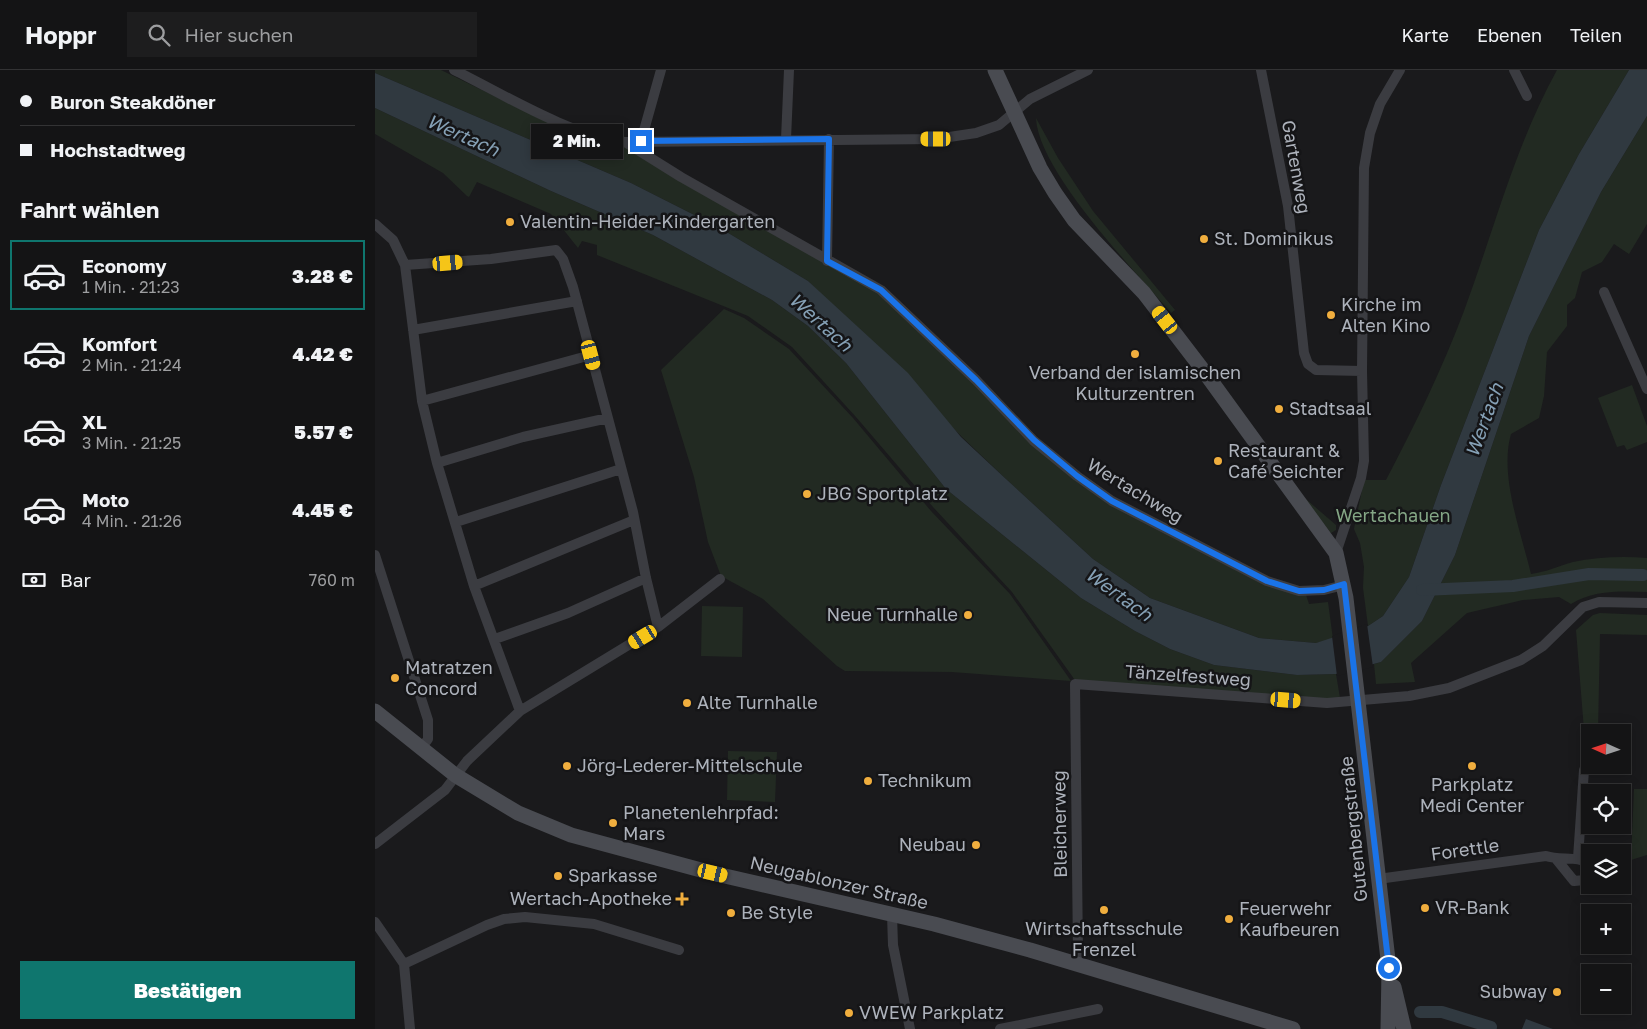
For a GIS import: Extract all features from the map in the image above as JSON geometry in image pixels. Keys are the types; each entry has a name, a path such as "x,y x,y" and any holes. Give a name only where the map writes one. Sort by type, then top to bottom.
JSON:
{"main road":[{"path":"995,70 1013,113 1040,168 1074,220 1144,293 1206,374 1336,553"},
{"name":"Gutenbergstraße","path":"1336,553 1345,591 1389,968 1404,1029"},
{"name":"Neugablonzer Straße","path":"375,711 455,775 518,813 571,835 713,873 934,924 1293,1029"},
{"name":"Gutenbergstraße","path":"1387,1029 1389,968"}],"street":[{"path":"454,70 565,124 610,140 625,142 936,139 976,133 999,126 1031,98 1087,70"},
{"path":"641,141 661,70"},
{"path":"786,139 789,70"},
{"name":"Gartenweg","path":"1261,70 1288,206 1304,354 1307,364 1316,370 1362,371"},
{"path":"1336,553 1361,478 1364,461 1362,371 1365,168 1370,133 1380,104 1400,70"},
{"path":"1514,70 1527,96"},
{"path":"827,261 829,139"},
{"name":"Wertachweg","path":"625,142 688,181 881,290 976,380 1034,440 1077,476 1112,501 1267,581 1299,591 1345,591"},
{"path":"375,224 393,240 405,265 422,401 437,463 474,586 520,711"},
{"path":"405,265 448,263 556,250 563,259 577,301 635,520 645,578 658,627"},
{"path":"1604,292 1647,389"},
{"path":"413,330 577,301"},
{"path":"422,401 591,355"},
{"path":"437,463 523,437 608,418"},
{"path":"456,522 621,469"},
{"path":"474,586 635,520"},
{"path":"375,556 428,720 428,739 421,748"},
{"path":"495,639 568,613 645,578"},
{"path":"375,844 445,790 467,761 520,711 658,627 721,578"},
{"name":"Tänzelfestweg","path":"1075,684 1327,703 1358,694 1409,696 1449,688 1521,660 1543,646 1583,607 1599,602 1647,603"},
{"name":"Bleicherweg","path":"1075,684 1078,945 1075,964"},
{"path":"1557,860 1571,879 1577,882 1585,880 1590,871 1588,864 1578,858 1584,774"},
{"name":"Forettle","path":"1378,879 1536,856 1546,856 1557,860 1578,858"},
{"path":"892,915 893,945 910,1029"},
{"path":"404,964 487,925 504,919 525,917 594,924 679,950"},
{"path":"375,922 404,964 410,1029"},
{"path":"1000,1029 1098,1009"}],"green space":[{"path":"375,70 441,70 525,111 625,144 880,291 931,342 1110,504 1247,576 1306,595 1309,604 1328,602 1333,639 1316,643 1259,638 1150,598 1093,559 1006,479 808,281 720,228 631,183 375,73"},
{"name":"Wertachauen","path":"1557,70 1629,70 1579,154 1539,230 1441,485 1409,577 1383,616 1368,626 1363,588 1364,567 1360,543 1354,529 1364,480 1386,480 1428,397 1464,311 1517,158 1542,99"},
{"path":"375,108 551,191 653,235 772,300 808,326 846,363 946,489 1081,598 1135,631 1170,649 1214,665 1297,675 1336,674 1340,698 1328,699 1077,683 1012,592 933,507 856,417 792,347 748,316 597,255 597,245 582,241 578,248 551,214 477,182 469,197 467,196 443,173 375,134"},
{"path":"1647,116 1647,224 1629,254 1614,244 1602,262 1582,272 1575,298 1567,305 1567,326 1547,352 1544,396 1539,418 1511,434 1508,450 1508,467 1513,504 1531,574 1591,559 1647,558 1647,592 1598,594 1580,599 1571,604 1559,597 1523,600 1467,613 1411,663 1415,682 1376,684 1374,664 1381,662 1422,621 1455,555 1529,336 1601,192"},
{"path":"1036,118 1058,158 1093,211 1175,310 1171,313 1113,247 1070,192 1053,165 1041,140"},
{"name":"JBG Sportplatz","path":"724,309 744,318 789,349 853,418 931,511 1010,594 1071,681 952,672 845,671 837,666 763,599 721,576 708,542 694,477 661,370"},
{"path":"1632,385 1647,426 1647,442 1627,450 1624,445 1617,447 1598,398"},
{"path":"1300,494 1336,525 1336,530 1331,533"},
{"path":"702,606 743,607 742,657 701,656"},
{"path":"1600,613 1647,615 1647,635 1600,634 1598,724 1584,724 1576,630 1593,615"},
{"path":"728,751 777,752 775,802 727,800"},
{"path":"1634,789 1647,789 1647,855 1631,860"}],"water":[{"name":"Wertach","path":"1629,70 1647,70 1647,116 1601,192 1529,336 1455,555 1422,621 1381,662 1336,674 1297,675 1214,665 1170,649 1135,631 1081,598 946,489 846,363 808,326 772,300 653,235 551,191 375,108 375,73 631,183 720,228 808,281 908,373 961,437 1093,559 1150,598 1259,638 1316,643 1368,626 1383,616 1409,577 1441,485 1539,230 1579,154"},
{"path":"1526,1019 1553,1029 1522,1029"}],"pier":[{"path":"1367,624 1373,667 1337,676 1332,636"}],"waterway":[{"path":"1422,590 1513,586 1589,574 1643,575"},
{"path":"1420,1012 1442,1012 1491,1027"}],"place":[{"name":"Valentin-Heider-Kindergarten","path":"510,222"},
{"name":"St. Dominikus","path":"1204,239"},
{"name":"Kirche im Alten Kino","path":"1331,315"},
{"name":"Verband der islamischen Kulturzentren","path":"1135,354"},
{"name":"Stadtsaal","path":"1279,409"},
{"name":"Restaurant & Café Seichter","path":"1218,461"},
{"name":"JBG Sportplatz","path":"807,494"},
{"name":"Neue Turnhalle","path":"968,615"},
{"name":"Matratzen Concord","path":"395,678"},
{"name":"Alte Turnhalle","path":"687,703"},
{"name":"Jörg-Lederer-Mittelschule","path":"567,766"},
{"name":"Parkplatz Medi Center","path":"1472,766"},
{"name":"Technikum","path":"868,781"},
{"name":"Planetenlehrpfad: Mars","path":"613,823"},
{"name":"Neubau","path":"976,845"},
{"name":"Sparkasse","path":"558,876"},
{"name":"Wertach-Apotheke","path":"682,899"},
{"name":"VR-Bank","path":"1425,908"},
{"name":"Wirtschaftsschule Frenzel","path":"1104,910"},
{"name":"Be Style","path":"731,913"},
{"name":"Feuerwehr Kaufbeuren","path":"1229,919"},
{"name":"Subway","path":"1557,992"},
{"name":"VWEW Parkplatz","path":"849,1013"}],"route":[{"path":"641,141 829,139 827,261 881,290 976,380 1034,440 1077,476 1112,501 1249,573 1299,591 1324,590 1344,584 1389,968"}]}
